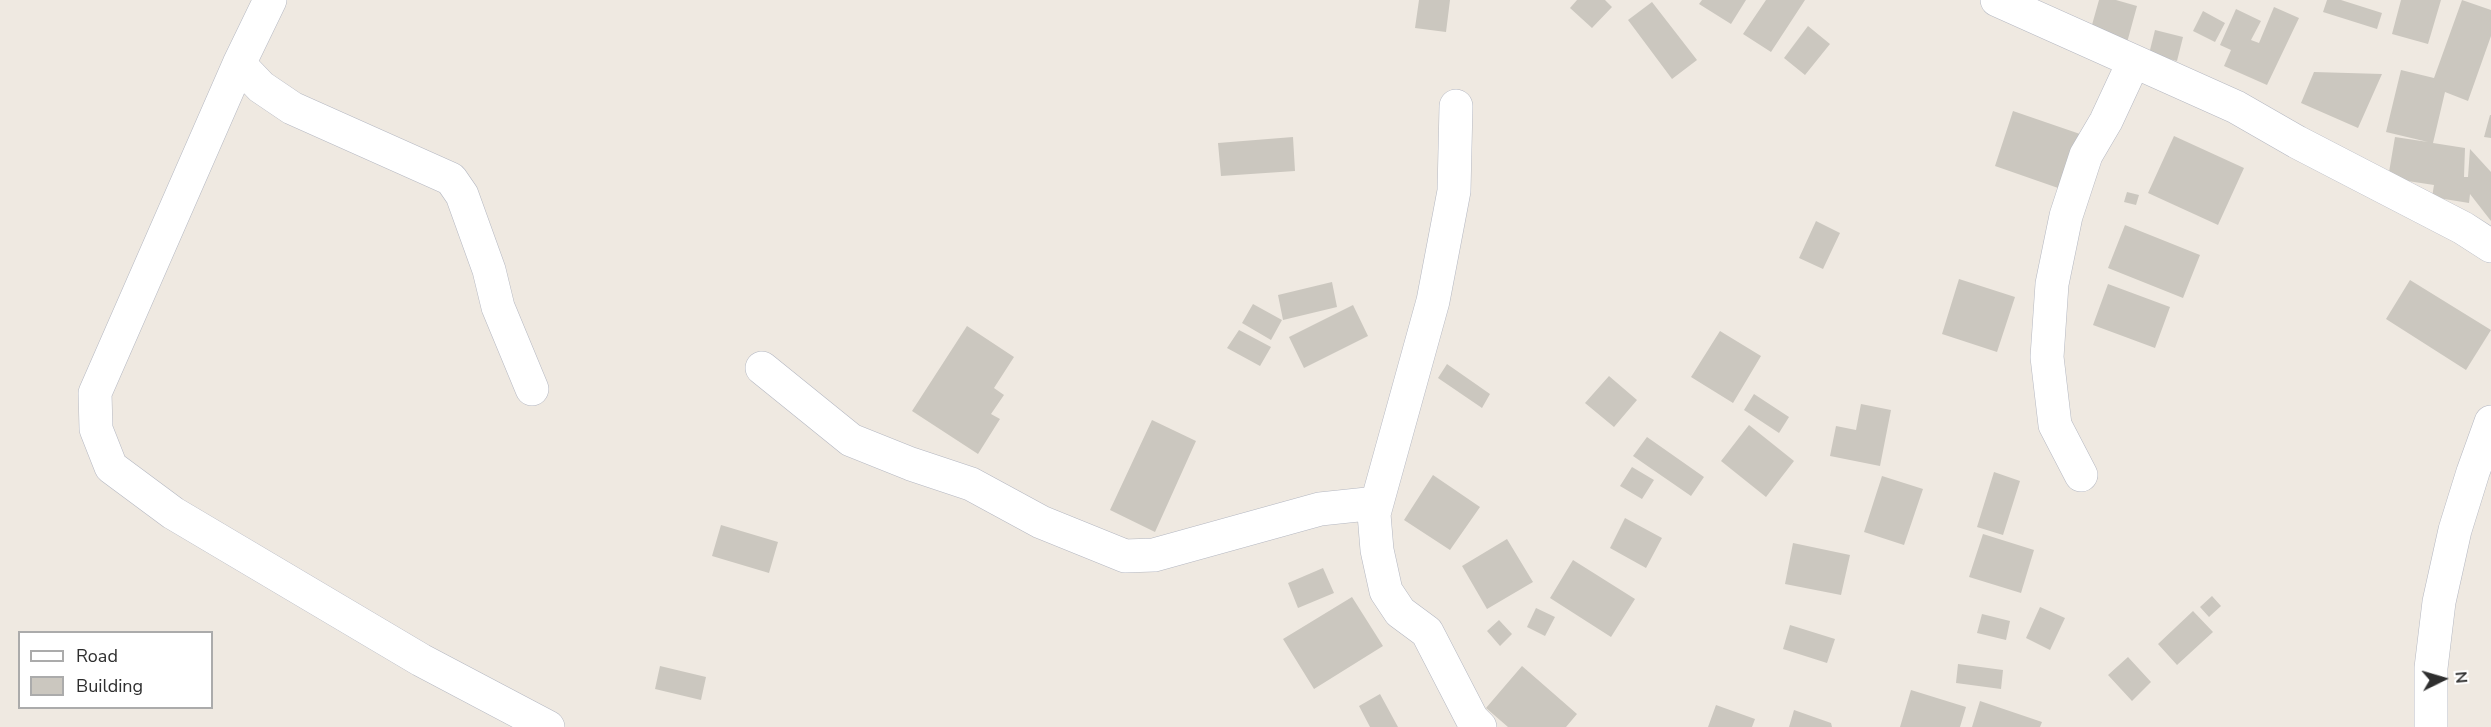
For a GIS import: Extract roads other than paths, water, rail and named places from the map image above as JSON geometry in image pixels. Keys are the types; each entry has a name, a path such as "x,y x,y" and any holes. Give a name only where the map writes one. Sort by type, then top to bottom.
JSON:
{"street":[{"path":"270,0 239,64 94,393 96,429 111,467 173,513 422,660 548,727"},
{"path":"1997,0 2133,63 2236,107 2297,142 2463,228 2491,246"},
{"path":"2081,475 2055,425 2047,357 2052,284 2066,216 2086,155 2106,121 2133,63"},
{"path":"239,64 261,87 292,108 451,179 462,195 489,270 498,307 532,389"},
{"path":"1456,106 1454,191 1433,301 1374,514 1377,550 1386,591 1400,612 1427,632 1472,719 1480,727"},
{"path":"762,368 851,440 910,464 971,484 1041,522 1125,556 1154,555 1320,509 1377,503"},
{"path":"2432,727 2431,668 2439,602 2455,530 2491,422"}]}
